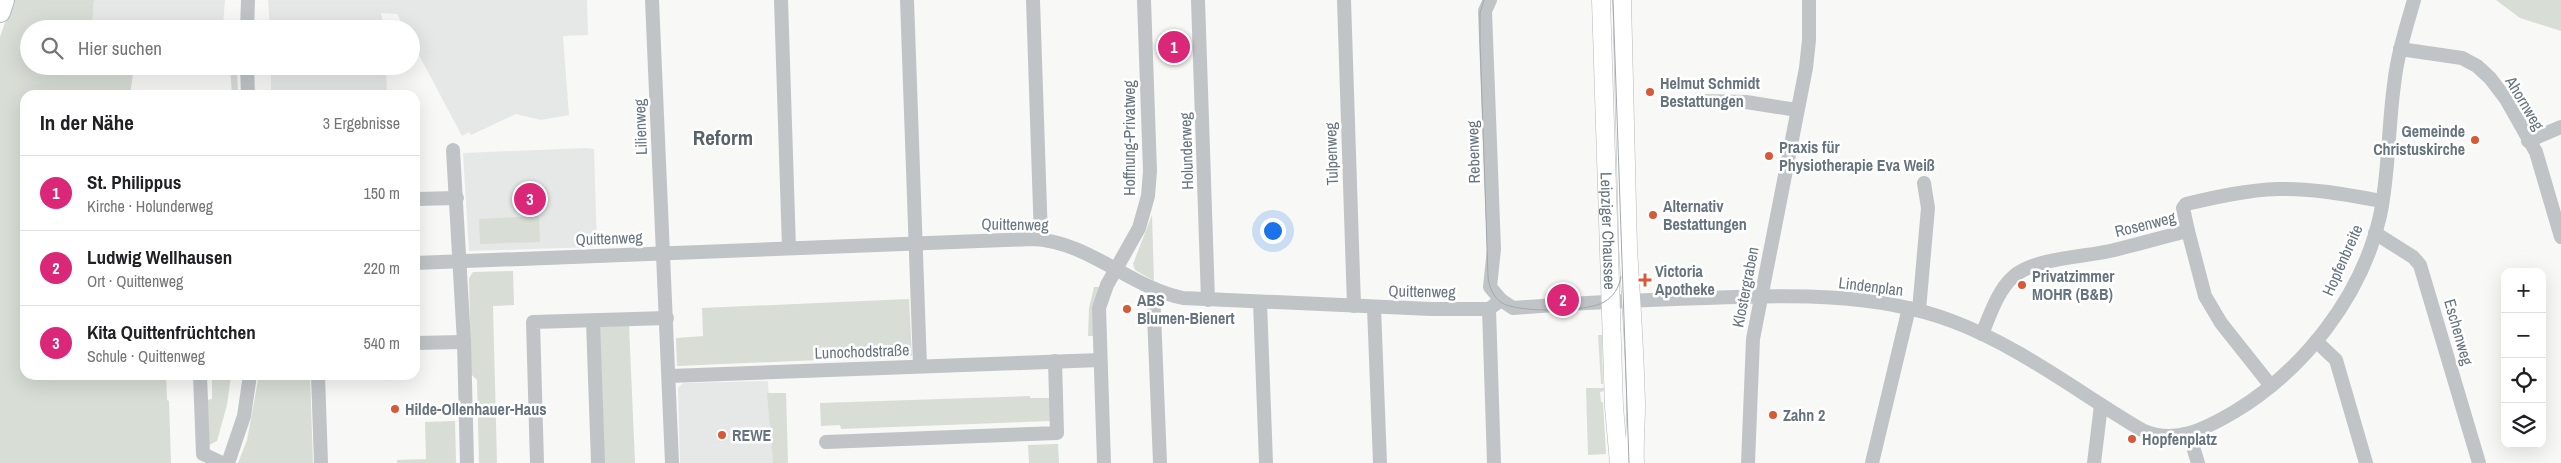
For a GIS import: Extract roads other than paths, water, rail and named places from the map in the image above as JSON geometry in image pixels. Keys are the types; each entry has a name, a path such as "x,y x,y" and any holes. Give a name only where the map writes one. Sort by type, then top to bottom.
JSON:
{"highway":[{"path":"0,12 4,0"}],"main road":[{"name":"Leipziger Chaussee","path":"1601,0 1614,407 1619,463"},
{"name":"Leipziger Chaussee","path":"1622,0 1628,248 1636,407 1635,463"}],"street":[{"path":"247,20 248,0"},
{"name":"Lilienweg","path":"652,0 662,253 670,376 672,463"},
{"path":"780,0 789,248"},
{"path":"907,0 920,366"},
{"path":"1033,0 1041,240"},
{"name":"Hoffnung-Privatweg","path":"1104,463 1099,308 1105,289 1141,221 1149,190 1144,0"},
{"name":"Holunderweg","path":"1198,0 1208,300"},
{"name":"Tulpenweg","path":"1344,0 1354,306"},
{"name":"Rebenweg","path":"1490,0 1485,11 1494,249 1490,287 1501,300"},
{"name":"Klostergraben","path":"1748,463 1751,354 1809,40 1809,0"},
{"name":"Hopfenbreite","path":"2189,434 2230,415 2271,386 2316,341 2351,289 2365,261 2375,233 2382,201 2392,98 2400,49 2414,0"},
{"name":"Ahornweg","path":"2400,49 2452,55 2477,66 2502,94 2538,157 2561,237"},
{"path":"247,75 248,90"},
{"path":"1699,101 1746,102 1797,110"},
{"path":"2528,141 2561,127"},
{"path":"453,150 464,342 467,463"},
{"path":"1872,463 1914,309 1928,208 1924,183"},
{"name":"Rosenweg","path":"1982,334 2006,286 2023,270 2188,231 2183,209 2185,204 2236,193 2268,189 2300,189 2382,201"},
{"path":"420,199 457,198"},
{"path":"2188,231 2200,283 2209,303 2226,329 2271,386"},
{"name":"Eschenweg","path":"2375,233 2413,257 2420,264 2479,463"},
{"name":"Quittenweg","path":"420,263 916,243 1041,240 1079,250 1153,289 1178,297 1374,307 1489,309"},
{"path":"1153,289 1160,463"},
{"name":"Lindenplan","path":"1612,302 1761,296 1868,301 1914,309 1982,334 2040,365 2101,405"},
{"path":"1494,463 1489,309 1501,300 1513,308 1612,302"},
{"path":"1260,302 1266,463"},
{"path":"1374,307 1380,463"},
{"path":"537,463 533,322 666,318"},
{"path":"593,320 598,463"},
{"path":"2316,341 2336,360 2366,463"},
{"path":"420,343 464,342"},
{"name":"Lunochodstraße","path":"670,376 1100,360"},
{"path":"826,442 1057,433 1055,361"},
{"path":"200,380 204,454 222,463"},
{"path":"228,463 244,416 249,380"},
{"path":"318,380 321,463"},
{"path":"2094,463 2101,405 2154,434 2171,437 2189,434 2198,463"}],"tram line":[{"path":"1484,0 1480,13 1480,41 1488,276 1492,291 1496,298 1510,306 1537,310 1584,308 1604,302 1610,298 1617,288 1621,277"},
{"path":"1613,0 1629,463"}],"place":[{"name":"St. Philippus","path":"1174,47"},
{"name":"Helmut Schmidt Bestattungen","path":"1650,92"},
{"name":"Gemeinde Christuskirche","path":"2475,140"},
{"name":"Praxis für Physiotherapie Eva Weiß","path":"1769,156"},
{"name":"Kita Quittenfrüchtchen","path":"530,199"},
{"name":"Alternativ Bestattungen","path":"1653,215"},
{"name":"Victoria Apotheke","path":"1645,280"},
{"name":"Privatzimmer MOHR (B&B)","path":"2022,285"},
{"name":"Ludwig Wellhausen","path":"1563,300"},
{"name":"ABS Blumen-Bienert","path":"1127,309"},
{"name":"Hilde-Ollenhauer-Haus","path":"395,409"},
{"name":"Zahn 2","path":"1773,415"},
{"name":"REWE","path":"722,435"},
{"name":"Hopfenplatz","path":"2132,439"}],"district":[{"name":"Reform","path":"723,137"}]}
